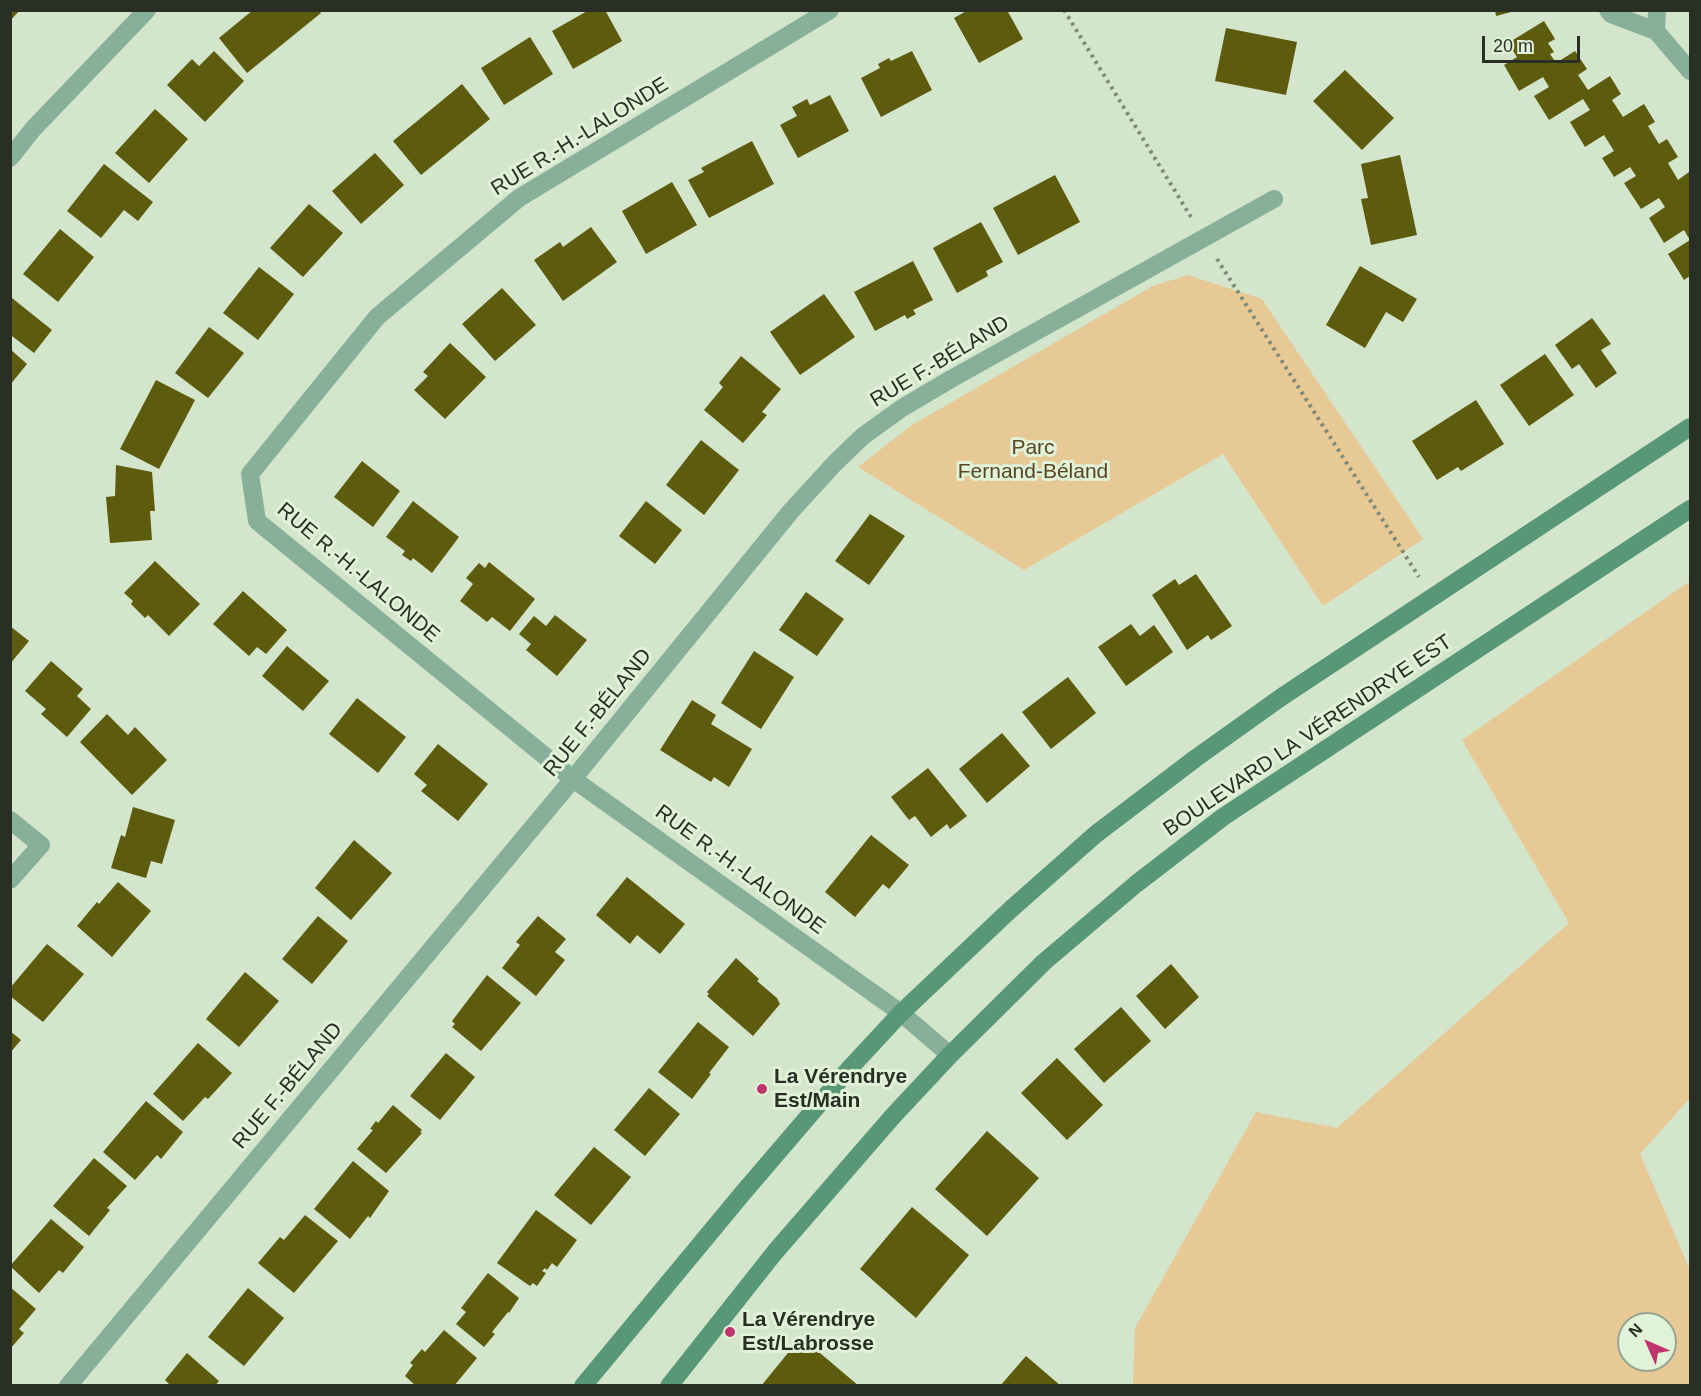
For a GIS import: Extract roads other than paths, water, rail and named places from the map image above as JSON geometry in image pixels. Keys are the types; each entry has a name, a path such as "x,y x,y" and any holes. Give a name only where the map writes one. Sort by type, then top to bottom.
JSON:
{"main road":[{"path":"583,1386 750,1185 901,1013 1010,910 1096,834 1196,758 1301,684 1690,427"},
{"name":"BOULEVARD LA VÉRENDRYE EST","path":"669,1386 775,1252 950,1055 1044,962 1136,884 1223,817 1690,508"}],"street":[{"path":"10,158 33,129 147,10"},
{"name":"RUE R.-H.-LALONDE","path":"830,10 519,198 377,317 250,474 257,521 573,779 901,1013 950,1055"},
{"path":"1608,10 1611,14 1656,31 1690,71"},
{"path":"1656,31 1657,10"},
{"name":"RUE F.-BÉLAND","path":"68,1386 573,779 791,512 835,463 863,436 902,408 1274,199"},
{"path":"10,820 41,845 10,880"}],"place":[{"name":"La Vérendrye Est/Main","path":"762,1089"},
{"name":"La Vérendrye Est/Labrosse","path":"730,1332"}],"park label":[{"name":"Parc Fernand-Béland","path":"1033,460"}]}
